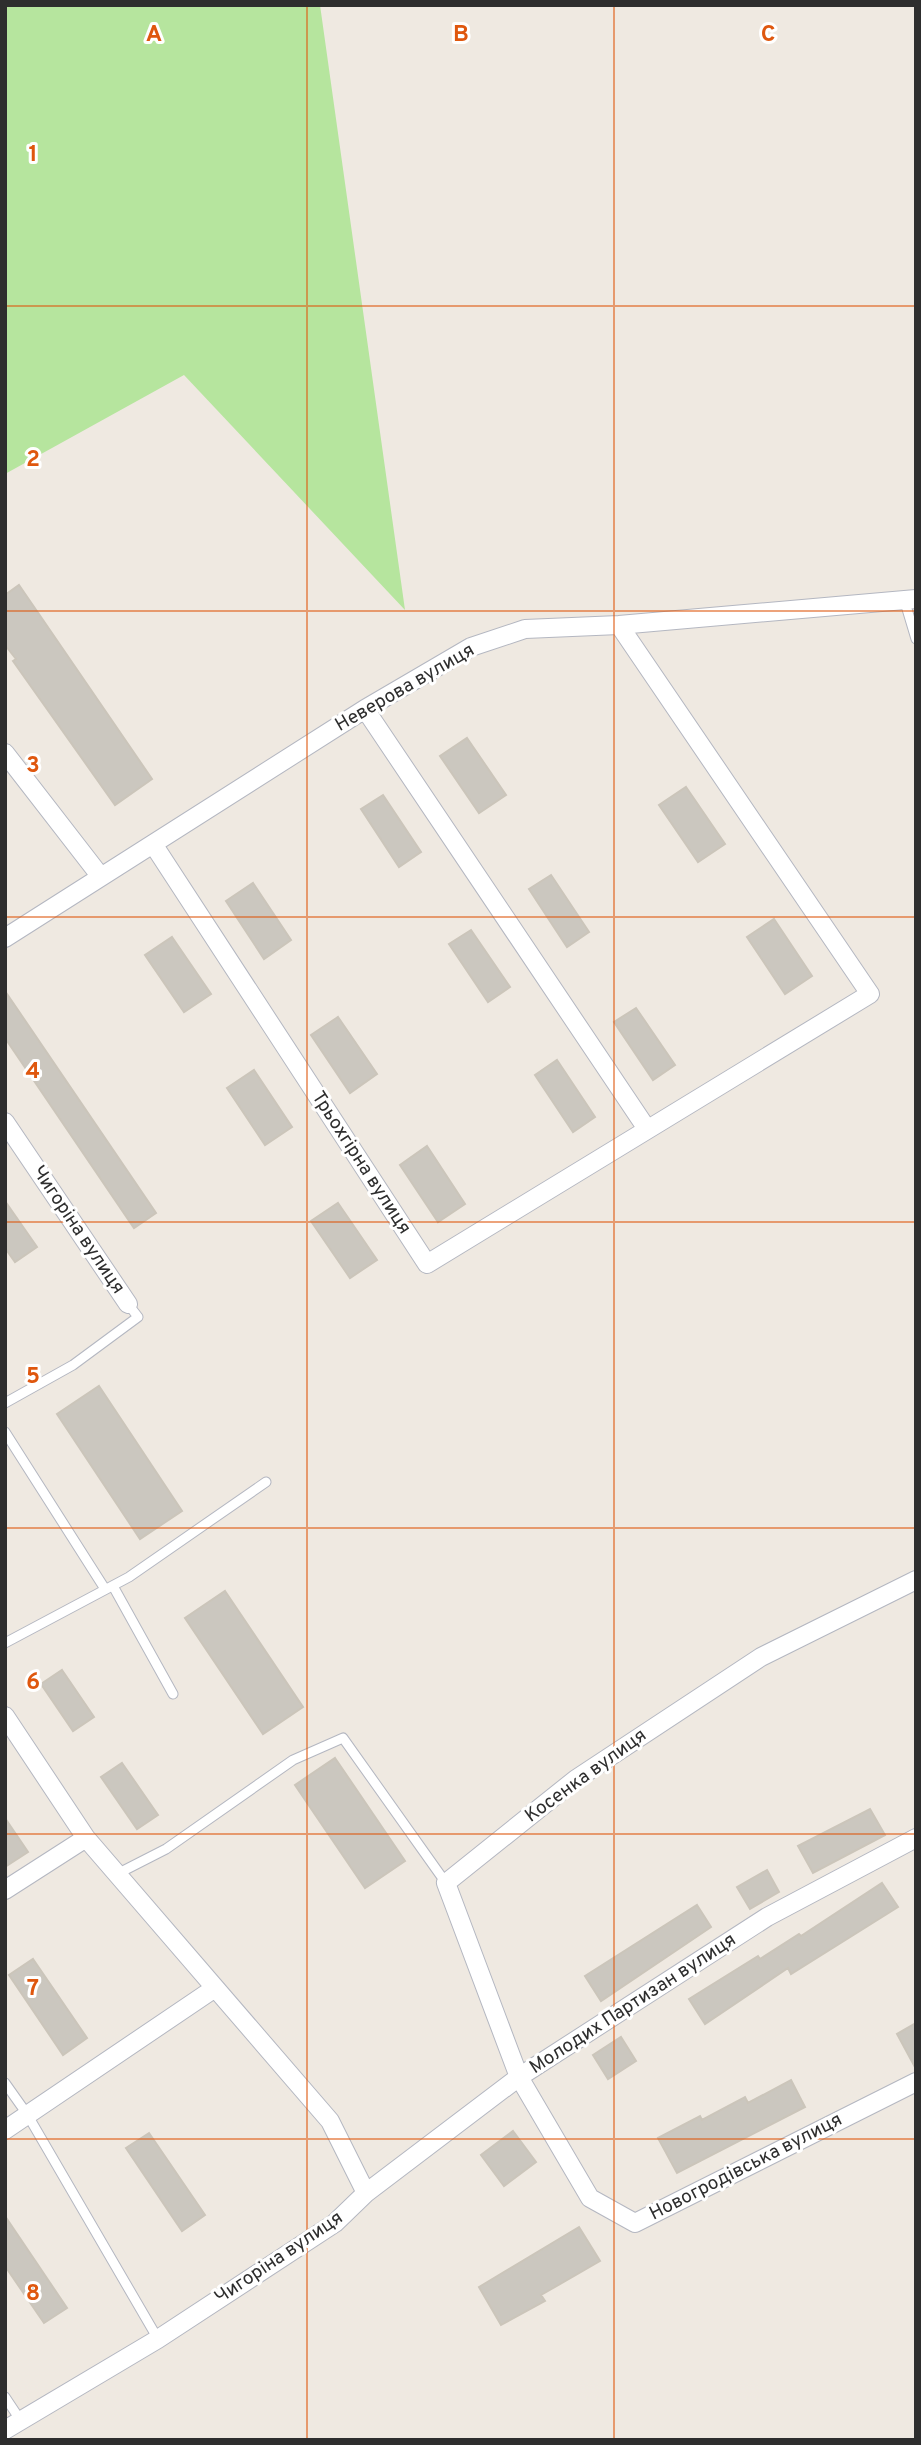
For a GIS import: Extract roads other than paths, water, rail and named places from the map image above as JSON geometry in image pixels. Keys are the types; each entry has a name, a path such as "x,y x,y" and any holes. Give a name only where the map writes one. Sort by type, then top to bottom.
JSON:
{"street":[{"name":"Неверова вулиця","path":"5,939 365,709 471,647 525,629 619,625 910,599"},
{"name":"Трьохгірна вулиця","path":"153,844 427,1264 870,994 619,625"},
{"path":"365,709 647,1129"},
{"path":"5,753 101,877"},
{"name":"Чигоріна вулиця","path":"5,1122 128,1304"},
{"name":"Косенка вулиця","path":"446,1883 576,1779 761,1657 916,1580"},
{"path":"5,1717 86,1838 330,2120 366,2193"},
{"path":"5,1890 86,1838"},
{"name":"Молодих Партизан вулиця","path":"366,2193 519,2077 768,1917 916,1838"},
{"path":"446,1883 519,2077"},
{"path":"5,2130 215,1988"},
{"name":"Новогродівська вулиця","path":"519,2077 590,2199 635,2223 916,2082"},
{"name":"Чигоріна вулиця","path":"13,2425 158,2339 335,2223 366,2193"}],"lane":[{"path":"910,599 916,639"},
{"path":"5,1403 73,1366 138,1317 128,1304"},
{"path":"5,1432 109,1588 173,1694"},
{"path":"5,1643 109,1588 266,1482"},
{"path":"117,1874 166,1849 293,1760 343,1738 446,1883"},
{"path":"5,2082 27,2114 158,2339"},
{"path":"5,2397 13,2425"}]}
